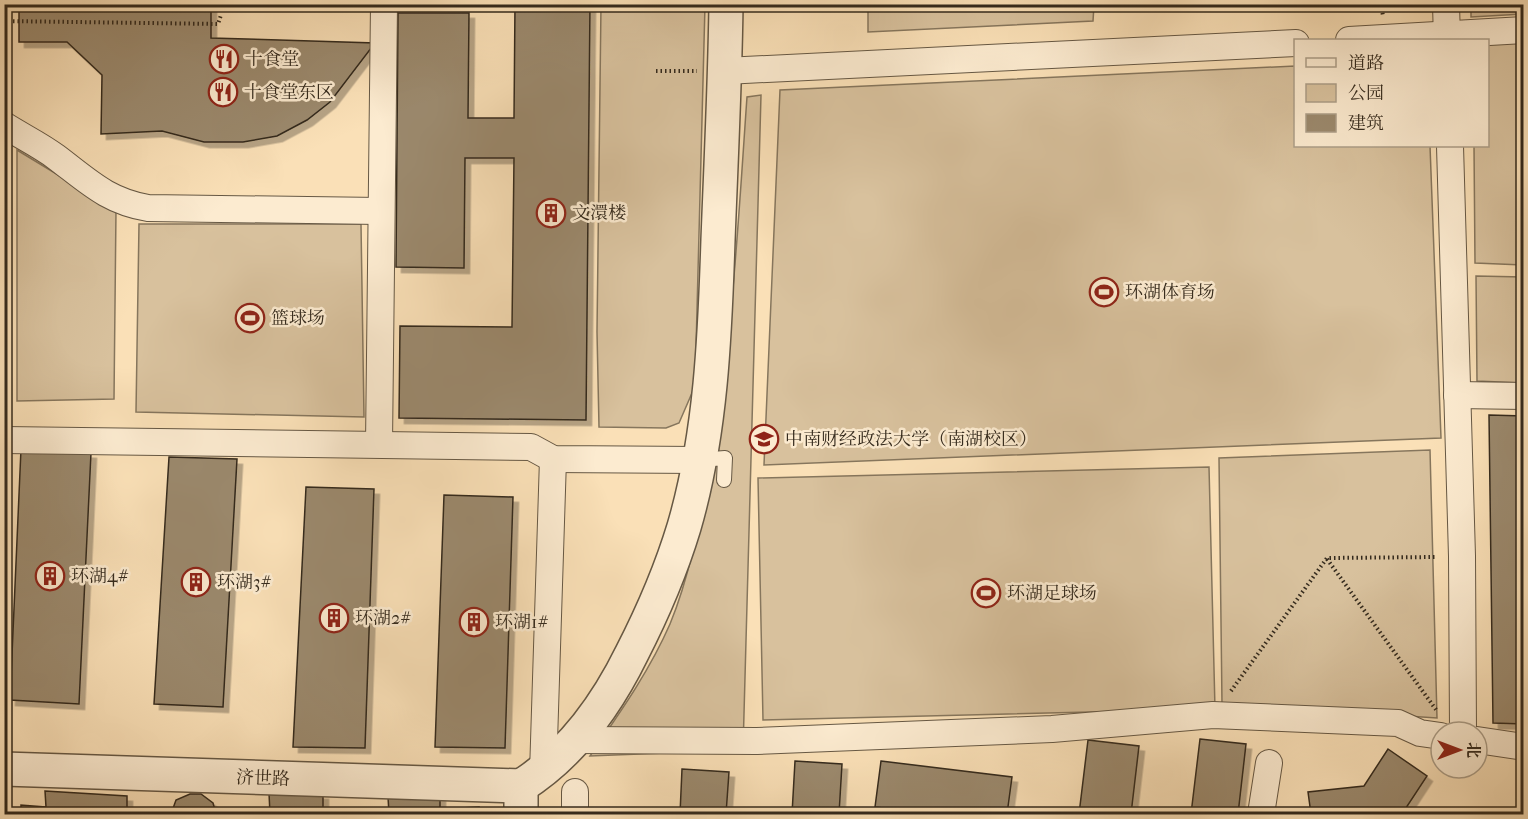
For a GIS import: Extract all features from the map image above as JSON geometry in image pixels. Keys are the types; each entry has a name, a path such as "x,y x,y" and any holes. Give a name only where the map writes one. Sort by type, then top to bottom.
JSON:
{"street":[{"path":"379,444 384,4"},
{"path":"529,791 578,740 614,686 647,623 684,526 698,460 715,316 726,4"},
{"path":"1446,4 1447,38"},
{"path":"1398,39 1447,38 1524,30"},
{"path":"725,71 1294,43"},
{"path":"4,125 55,156 107,196 132,206 381,211"},
{"path":"1449,147 1462,556 1450,720"},
{"path":"1457,395 1524,396"},
{"path":"4,440 531,447 553,459 698,460"},
{"path":"529,791 553,459"},
{"path":"578,740 793,740 1052,729 1213,715 1398,723 1420,733 1429,732"},
{"path":"1489,742 1524,747"},
{"path":"1262,814 1269,763"},
{"name":"济世路","path":"4,769 529,791"}],"lane":[{"path":"698,460 725,458 724,480"}],"path":[{"path":"1381,4 1383,16"},
{"path":"4,21 218,24 221,15"},
{"path":"656,70 725,71"},
{"path":"1327,558 1462,556"},
{"path":"1213,715 1327,558"},
{"path":"1327,558 1443,720"}],"green space":[{"path":"601,5 705,5 695,386 679,423 666,428 599,427 597,332"},
{"path":"868,5 1094,5 1093,21 868,32"},
{"path":"1471,5 1523,5 1523,14 1471,17"},
{"path":"1523,41 1523,265 1475,263 1474,147 1489,147 1489,43"},
{"name":"环湖体育场","path":"1294,66 1294,147 1430,147 1441,438 764,465 780,90"},
{"path":"761,95 743,750 590,756 653,659 670,624 688,570 705,494 729,334 747,97"},
{"path":"17,150 116,210 114,399 17,401"},
{"name":"篮球场","path":"139,224 361,224 364,417 136,412"},
{"path":"1476,276 1523,277 1523,383 1477,381"},
{"path":"1430,450 1437,718 1222,704 1219,458"},
{"name":"环湖足球场","path":"1209,467 1215,709 763,720 758,478"}],"building":[{"name":"十食堂","path":"19,4 211,4 211,38 375,43 330,102 307,120 277,136 243,142 204,142 162,131 101,134 102,75 67,42 19,42"},
{"name":"文澴楼","path":"515,4 590,4 586,420 399,418 400,326 512,327 514,158 465,158 464,268 396,267 398,13 469,13 468,118 514,118"},
{"path":"1489,415 1524,416 1524,724 1493,723"},
{"name":"环湖4#","path":"21,449 91,453 79,704 10,700"},
{"name":"环湖3#","path":"169,457 237,459 223,707 154,704"},
{"name":"环湖2#","path":"306,487 374,489 365,748 293,747"},
{"name":"环湖1#","path":"444,495 513,497 505,748 435,747"},
{"path":"1200,739 1246,744 1238,814 1191,814"},
{"path":"1088,740 1139,746 1131,814 1079,814"},
{"path":"1388,749 1427,776 1402,814 1311,814 1308,792 1364,786"},
{"path":"795,761 842,764 839,814 792,814"},
{"path":"881,761 1012,777 1007,814 936,814 875,807"},
{"path":"682,769 729,772 726,814 680,814"},
{"path":"45,791 127,796 127,810 154,812 154,814 21,814 21,805 46,807"},
{"path":"269,793 323,794 323,814 270,814"},
{"path":"190,794 201,794 213,803 216,814 171,814 176,800"},
{"path":"440,796 440,809 479,807 479,814 389,814 388,797"},
{"path":"240,812 270,814 240,814"}],"place":[{"name":"十食堂","path":"224,59"},
{"name":"十食堂东区","path":"223,92"},
{"name":"文澴楼","path":"551,213"},
{"name":"环湖体育场","path":"1104,292"},
{"name":"篮球场","path":"250,318"},
{"name":"中南财经政法大学（南湖校区）","path":"764,439"},
{"name":"环湖4#","path":"50,576"},
{"name":"环湖3#","path":"196,582"},
{"name":"环湖足球场","path":"986,593"},
{"name":"环湖2#","path":"334,618"},
{"name":"环湖1#","path":"474,622"}]}
